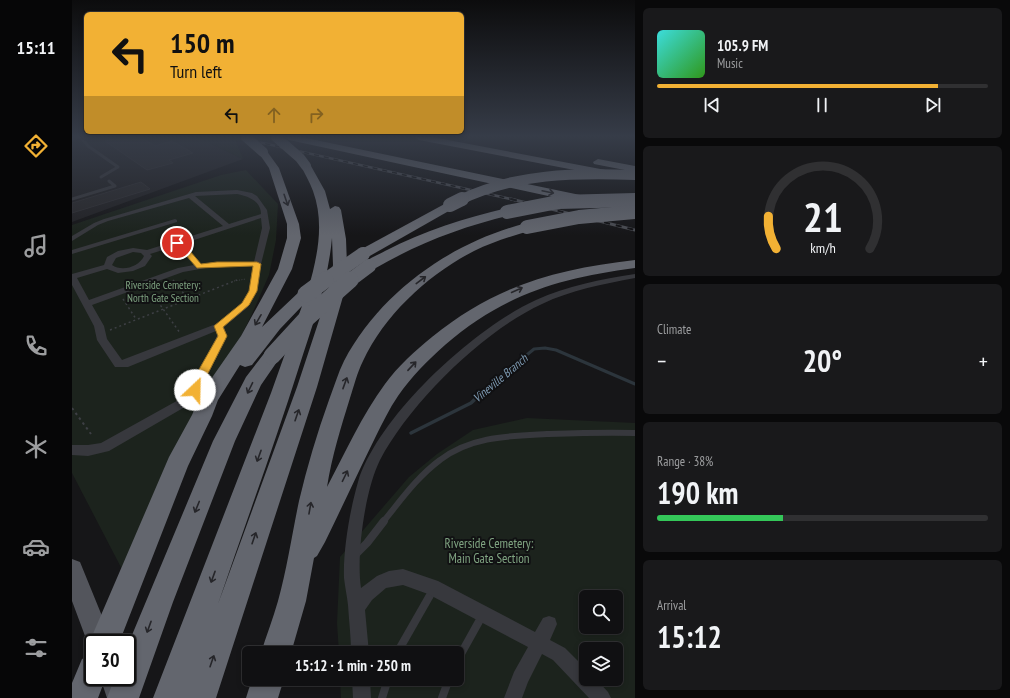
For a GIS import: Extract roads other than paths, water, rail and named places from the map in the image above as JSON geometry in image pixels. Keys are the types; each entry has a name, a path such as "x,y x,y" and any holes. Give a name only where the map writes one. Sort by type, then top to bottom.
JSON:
{"highway":[{"path":"108,634 177,464 202,416 209,398 248,338 285,269 294,238 293,224 275,170"},
{"path":"169,698 288,373 314,295 323,262 326,234 324,211 314,170"},
{"path":"200,698 307,387 336,293 340,252 337,217 329,188 316,170"},
{"path":"442,170 635,211"},
{"path":"591,170 635,178"},
{"path":"122,698 158,602 224,441 253,382 272,356 310,313 366,260 450,205 484,189 528,178 577,174 635,175"},
{"path":"202,416 270,329 288,309 339,270 396,250 438,232 472,220 558,202 635,200"},
{"path":"278,646 291,603 313,489 328,431 355,357 374,328 418,281 453,258 489,239 527,227 579,217 635,211"},
{"path":"300,560 329,509 358,450 392,389 422,356 448,332 470,315 493,302 533,284 580,272 635,264"},
{"path":"82,698 87,686"},
{"path":"262,698 266,686"}],"main road":[{"path":"72,570 96,634"},
{"path":"117,686 122,698"}],"street":[{"path":"72,239 96,224 106,220 191,196 226,192 250,194 256,197 264,210 266,228 257,264 253,291 245,305 218,326 132,362 119,364 102,340 99,326 72,277 108,266 115,270 135,268 145,262 147,259 146,253"},
{"path":"191,196 228,227"},
{"path":"108,266 109,260 121,252 133,250 146,253 264,215"},
{"path":"72,252 175,221"},
{"path":"112,240 121,252"},
{"path":"177,243 199,266"},
{"path":"87,304 168,274 199,266 217,264 257,264"},
{"path":"135,268 145,282"},
{"path":"359,646 352,575 357,524 365,481 377,451 400,420 424,393 481,340 507,320 526,308 559,293 635,276"},
{"path":"72,450 82,452 93,451 105,447 186,400 195,390 202,373 220,341 222,336 218,326"},
{"path":"356,608 366,594 382,581 389,579 403,577 434,588 559,654 602,698"},
{"path":"513,698 520,678 540,644 549,624"},
{"path":"361,686 362,698"}],"lane":[{"path":"101,177 114,170"},
{"path":"72,199 116,186 109,181"},
{"path":"354,555 367,543 412,485 441,459 471,443 499,436 593,432 635,433"},
{"path":"400,646 434,588"},
{"path":"464,648 483,614"},
{"path":"382,698 386,686"},
{"path":"442,698 446,686"}],"waterway":[{"name":"Vineville Branch","path":"489,386 534,349 545,348 556,350 635,384"},
{"name":"Vineville Branch","path":"411,433 471,403 490,385"}],"railway":[{"path":"380,170 515,200"},
{"path":"511,199 515,200"},
{"path":"515,200 635,230"}],"park label":[{"name":"Riverside Cemetery: North Gate Section","path":"163,291"},
{"name":"Riverside Cemetery: Main Gate Section","path":"489,550"}]}
